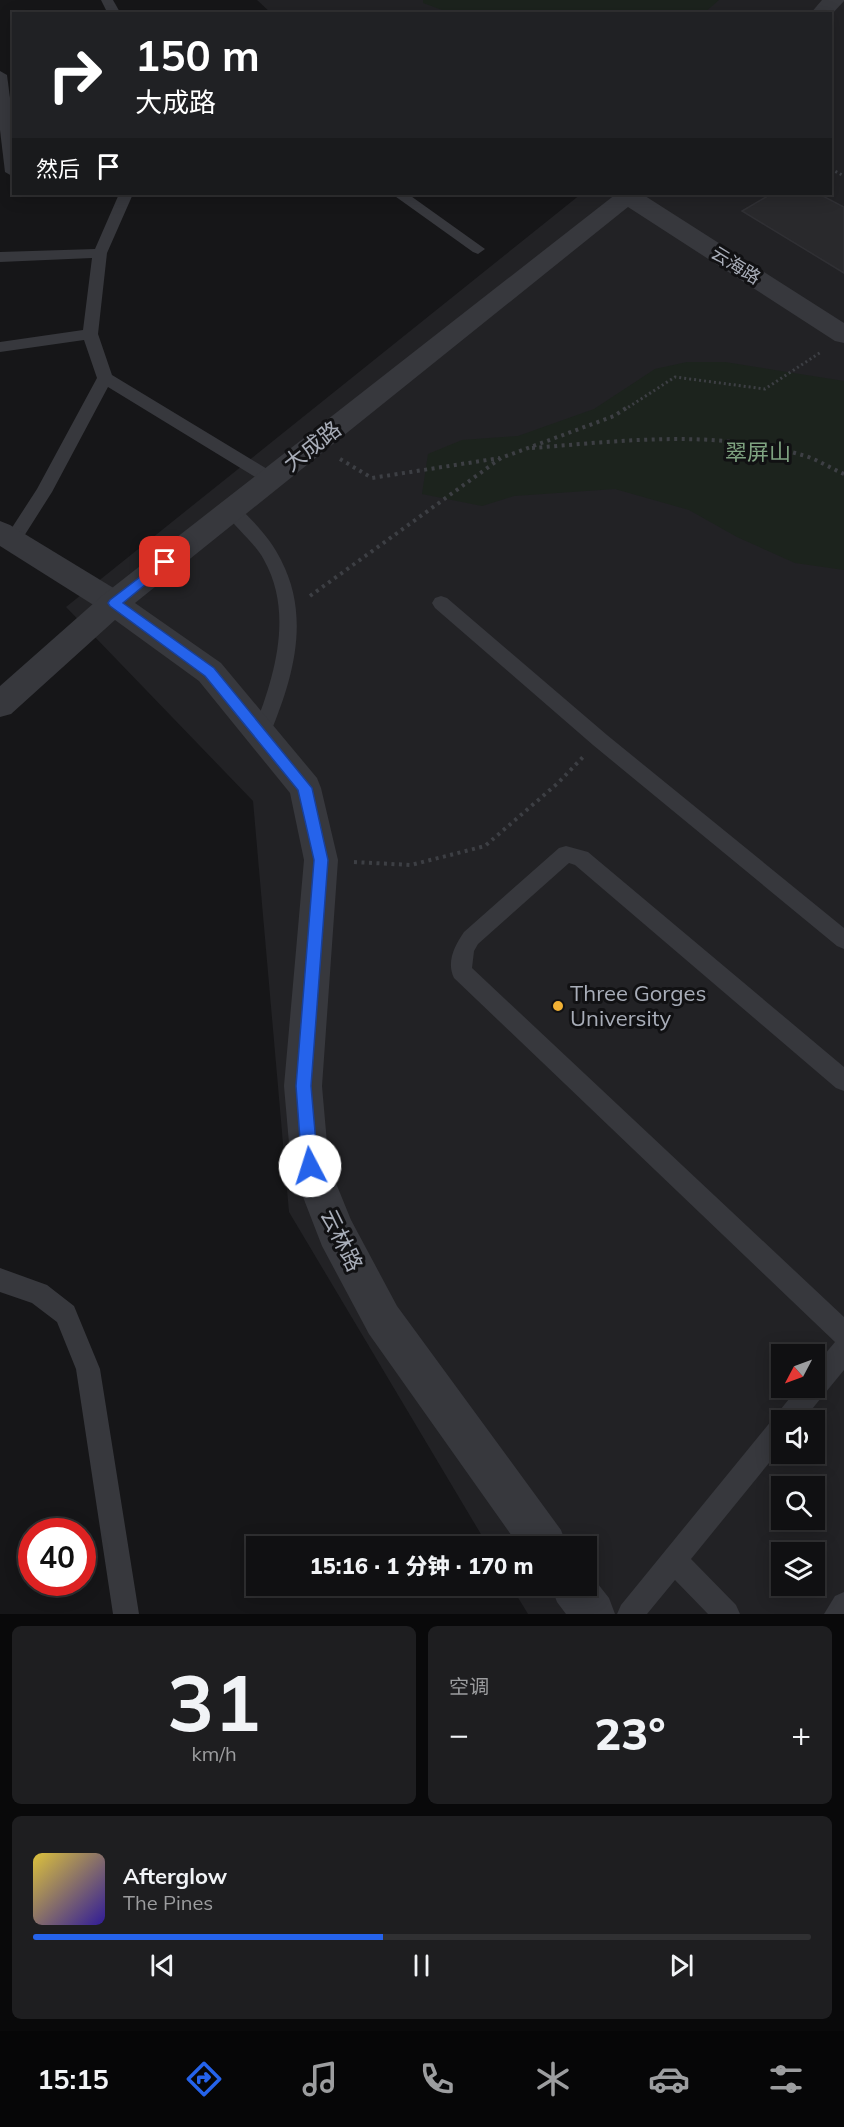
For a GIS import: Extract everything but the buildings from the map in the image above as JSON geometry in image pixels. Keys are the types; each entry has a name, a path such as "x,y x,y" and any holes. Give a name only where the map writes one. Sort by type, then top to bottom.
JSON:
{"street":[{"path":"822,12 834,0"},
{"name":"云海路","path":"629,195 844,335"},
{"name":"大成路","path":"0,705 114,603 629,195"},
{"name":"云林路","path":"7,536 114,603 210,672 305,788 321,860 303,1086 310,1166 336,1232 383,1320 538,1536"},
{"path":"580,1596 593,1614"}],"lane":[{"path":"0,75 9,171"},
{"path":"126,195 100,253 90,333 105,378 271,479"},
{"path":"400,195 478,249"},
{"path":"0,257 100,253"},
{"path":"0,347 12,347 90,333"},
{"path":"7,536 45,492 105,378"},
{"path":"232,510 256,536 273,561 286,613 288,629 282,678 261,734"},
{"path":"441,603 600,740 844,940"},
{"path":"844,1081 581,858 566,854 471,938 464,949 461,971 844,1334"},
{"path":"0,1280 39,1293 66,1314 88,1369 126,1614"},
{"path":"825,1374 844,1351"},
{"path":"795,1410 805,1398"},
{"path":"630,1614 771,1441"},
{"path":"674,1560 727,1614"},
{"path":"837,1614 844,1605"}],"path":[{"path":"333,455 372,478 501,458 614,416 675,377 765,389 824,350"},
{"path":"527,448 647,439 742,444 803,456 844,474"},
{"path":"286,613 501,458"},
{"path":"321,860 411,865 485,846 558,783 600,740"}],"shaded area":[{"name":"Three Gorges University","path":"257,0 844,0 844,1614 528,1614 517,1596 597,1596 597,1536 482,1536 289,1212 253,801 66,607 580,195 832,195 832,12 270,12"}],"green space":[{"path":"423,0 719,0 705,12 448,12 423,3"},
{"name":"翠屏山","path":"687,362 725,362 844,381 844,570 795,563 737,537 689,510 615,489 514,496 482,506 422,494 428,454 462,440 518,436 594,409 655,369"}],"place":[{"name":"Three Gorges University","path":"558,1006"}],"route":[{"path":"165,562 114,603 210,672 305,788 321,860 303,1086 310,1166"}]}
